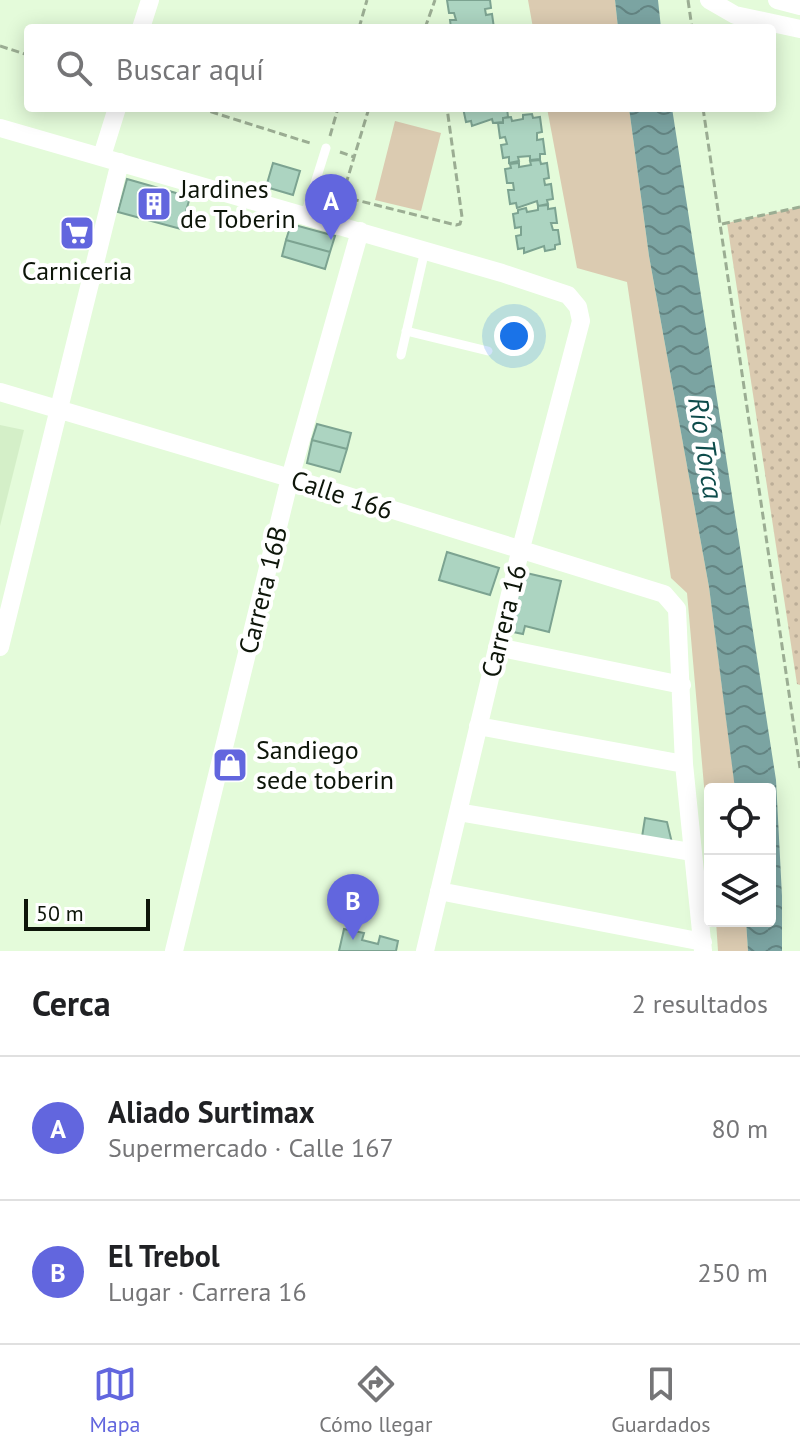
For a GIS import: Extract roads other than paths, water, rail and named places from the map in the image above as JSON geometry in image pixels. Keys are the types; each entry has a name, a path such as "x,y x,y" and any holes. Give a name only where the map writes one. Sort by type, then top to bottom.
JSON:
{"street":[{"path":"142,24 150,0"},
{"path":"709,0 735,15 800,29"},
{"path":"777,0 800,6"},
{"path":"0,647 58,409 111,159 117,112"},
{"path":"0,128 425,250"},
{"name":"Carrera 16B","path":"174,951 290,478 360,231"},
{"name":"Carrera 16","path":"425,250 568,295 578,307 581,321 520,552 425,951"},
{"name":"Calle 166","path":"0,392 664,594 677,609 682,685"},
{"path":"439,891 703,947 691,852 682,685 497,647"},
{"path":"478,726 684,764"},
{"path":"458,812 691,852"}],"lane":[{"path":"305,215 326,148"},
{"path":"401,355 425,250"},
{"path":"406,331 488,351"}],"water":[{"path":"615,0 658,0 661,24 618,24"},
{"name":"Río Torca","path":"630,112 673,112 776,780 782,951 748,951 746,927 776,927 776,783 734,783 709,587 649,256"}],"place":[{"name":"Jardines de Toberin","path":"154,204"},
{"name":"Carniceria","path":"77,233"},
{"name":"Aliado Surtimax","path":"331,240"},
{"name":"Sandiego sede toberin","path":"230,765"},
{"name":"El Trebol","path":"353,940"}]}
